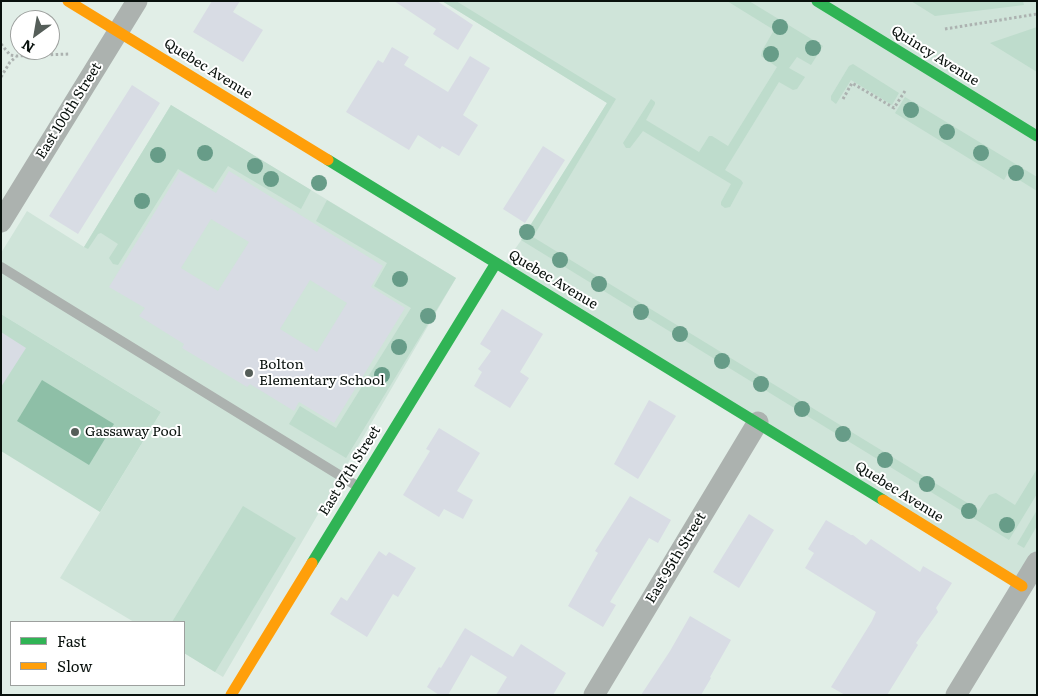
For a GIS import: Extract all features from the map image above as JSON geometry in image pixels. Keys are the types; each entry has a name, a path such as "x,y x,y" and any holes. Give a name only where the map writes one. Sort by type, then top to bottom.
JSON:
{"street":[{"name":"Quebec Avenue","path":"68,1 758,422 1022,586"},
{"name":"East 100th Street","path":"1,222 137,1"},
{"name":"Quincy Avenue","path":"817,1 1037,136"},
{"name":"East 97th Street","path":"231,695 496,263"},
{"name":"East 95th Street","path":"594,695 758,422"},
{"path":"956,695 1037,562"}],"lane":[{"path":"1,267 358,487"}],"path":[{"path":"945,29 1037,14"},
{"path":"1,44 10,55"},
{"path":"60,54 70,54"},
{"path":"1,77 12,60"},
{"path":"843,99 852,83 894,108 905,91"}],"shaded area":[{"path":"442,1 1037,1 1037,562 1022,586 503,266 527,232 607,103"},
{"path":"442,1 456,1 616,99 533,237 979,510 989,495 996,493 1015,505 1037,469 1037,494 1009,540 521,240 607,103"},
{"path":"727,1 749,1 823,46 811,65 797,57 789,68 805,77 797,89 793,90 779,82 725,170 743,183 730,207 725,208 721,205 721,202 731,184 643,131 630,148 626,148 623,143 651,99 655,104 646,120 699,152 709,136 728,146 777,67 761,56 774,30"},
{"path":"911,1 1023,1 1024,5 935,16"},
{"path":"1037,27 1037,72 990,43"},
{"path":"853,64 899,93 892,105 851,80 836,104 831,100 831,96 849,66"},
{"path":"905,97 1037,177 1037,191 1008,173 1004,180 895,113"},
{"name":"Bolton Elementary School","path":"171,105 456,278 223,677 185,654 185,621 132,621 60,578 161,412 1,314 1,253 27,211 84,247"},
{"path":"171,105 311,190 301,209 228,166 213,189 178,169 118,265 113,264 109,258 118,244 101,233 98,234 88,249 84,247"},
{"path":"327,200 456,278 346,458 289,424 300,406 336,428 411,308 374,286 387,263 316,221"},
{"name":"Gassaway Pool","path":"1,314 161,412 100,512 1,451"},
{"path":"42,380 114,424 89,465 17,421"},
{"path":"243,506 296,538 215,672 185,654 185,621 173,621"},
{"path":"1037,510 1037,526 1024,548 1017,544"}],"building":[{"path":"212,1 240,1 233,12 263,30 243,62 193,32"},
{"path":"394,1 437,1 473,25 458,50 433,34 436,29"},
{"path":"392,47 409,57 404,65 448,92 470,56 490,68 463,115 478,125 459,156 442,146 440,149 418,135 409,150 346,112 378,60 383,63"},
{"path":"132,85 160,103 78,234 49,216"},
{"path":"543,146 565,160 525,223 503,209"},
{"name":"Bolton Elementary School","path":"180,171 216,193 229,171 383,266 371,287 405,308 334,423 299,402 294,411 250,384 247,387 182,348 184,344 139,316 145,308 109,287","holes":["211,219 249,242 218,291 181,268","310,280 347,303 317,352 280,329"]},
{"path":"502,309 543,334 520,372 529,378 510,408 474,386 482,372 478,369 491,351 480,344"},
{"path":"1,332 26,348 1,387"},
{"path":"649,400 676,416 638,479 614,464"},
{"path":"439,428 480,453 457,491 473,500 463,519 444,509 439,517 403,495 430,451 426,449"},
{"path":"630,496 671,520 658,543 649,538 610,602 616,605 603,627 568,606 598,553 595,551"},
{"path":"749,514 774,530 739,588 713,572"},
{"path":"826,520 853,535 866,545 871,539 920,572 923,566 952,583 936,608 938,612 916,643 918,645 887,695 845,695 831,687 876,612 805,568 814,553 808,549"},
{"path":"379,551 386,556 389,552 416,568 398,597 393,594 367,637 330,614 341,597 347,601"},
{"path":"690,616 731,640 701,695 641,695 670,651"},
{"path":"465,628 513,657 521,644 566,673 553,695 496,695 507,677 471,655 448,695 439,695 427,687"}],"traffic: fast":[{"path":"817,1 1037,136"},
{"path":"328,160 883,500"},
{"path":"312,563 496,263"}],"traffic: slow":[{"path":"68,1 328,160"},
{"path":"883,500 1022,586"},
{"path":"231,695 312,563"}],"place":[{"name":"Bolton Elementary School","path":"249,373"},
{"name":"Gassaway Pool","path":"75,432"}]}
